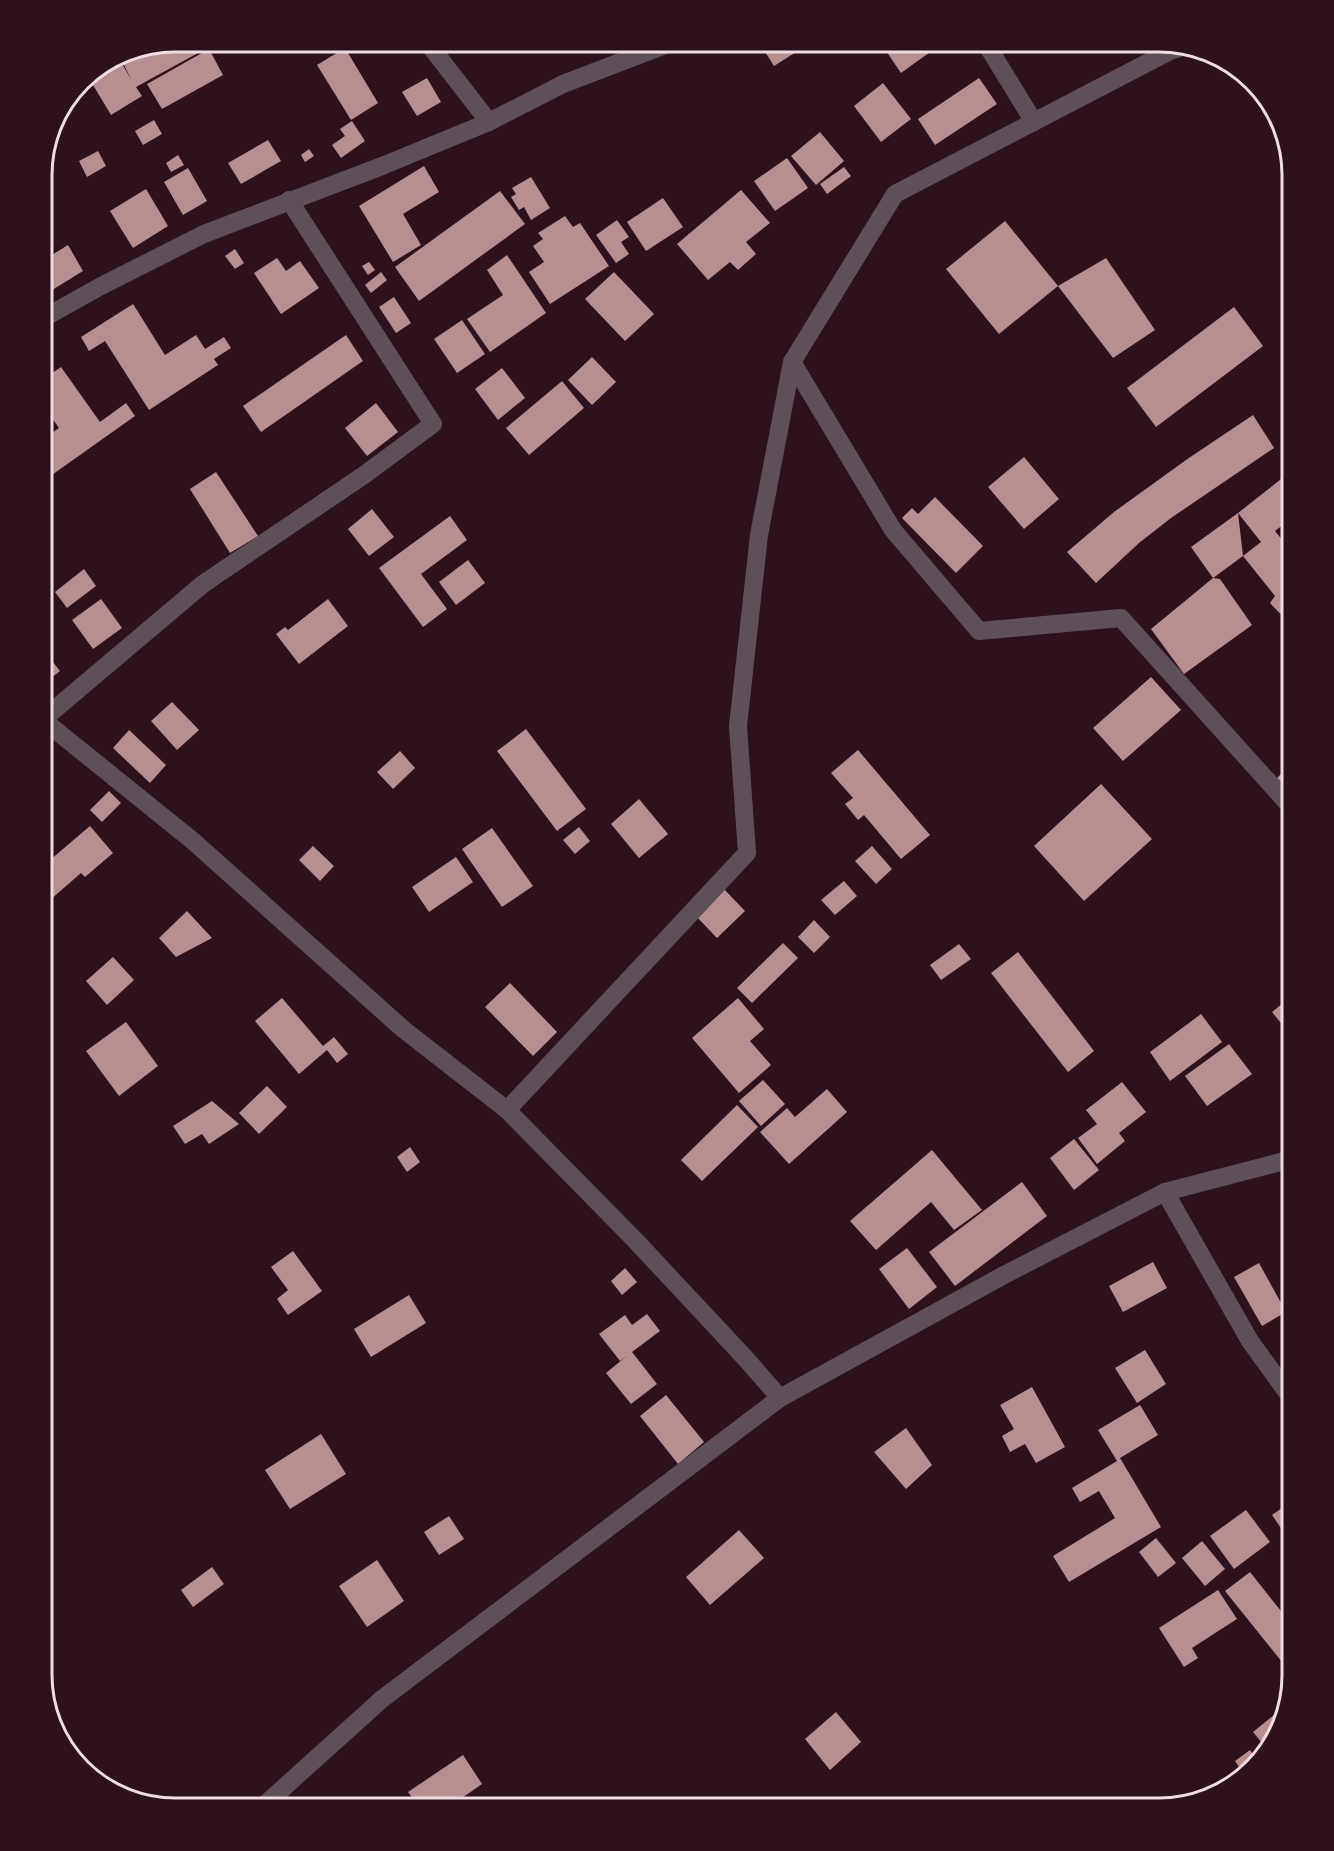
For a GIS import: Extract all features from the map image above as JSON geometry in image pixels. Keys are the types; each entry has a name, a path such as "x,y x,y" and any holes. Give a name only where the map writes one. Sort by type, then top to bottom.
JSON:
{"street":[{"path":"435,52 489,122"},
{"path":"53,313 204,234 382,166 489,122 563,84 646,52"},
{"path":"992,53 1034,122"},
{"path":"507,1110 747,853 738,726 759,535 792,362 895,194 1166,53"},
{"path":"53,711 203,584 364,475 433,424 289,200"},
{"path":"792,362 893,530 979,631 1121,618 1282,797"},
{"path":"53,729 193,841 403,1029 507,1110 635,1240 780,1398"},
{"path":"272,1798 382,1699 780,1398 1004,1275 1165,1192 1282,1162"},
{"path":"1165,1192 1250,1341 1282,1385"}],"building":[{"path":"200,52 136,87 142,96 111,115 93,84 122,64 132,81 124,64 159,54"},
{"path":"204,52 211,52 223,75 162,109 147,84"},
{"path":"338,52 348,52 378,103 351,120 317,65"},
{"path":"766,53 795,53 774,66"},
{"path":"887,53 929,53 901,73"},
{"path":"427,78 441,102 417,116 402,92"},
{"path":"979,78 997,104 935,145 918,119"},
{"path":"883,83 911,119 881,142 854,106"},
{"path":"154,120 162,134 143,145 135,131"},
{"path":"352,121 365,141 341,158 332,145 345,136 340,129"},
{"path":"820,132 844,161 816,185 791,156"},
{"path":"268,140 281,161 241,184 228,163"},
{"path":"309,149 314,156 305,162 301,155"},
{"path":"98,151 106,166 87,177 79,161"},
{"path":"178,155 184,165 171,172 166,163"},
{"path":"787,158 808,188 775,211 754,181"},
{"path":"424,166 439,192 403,214 421,245 393,262 359,206"},
{"path":"844,167 851,176 827,194 820,184"},
{"path":"188,168 207,201 183,215 164,182"},
{"path":"531,177 550,208 531,220 524,207 519,210 511,197 516,194 512,188"},
{"path":"146,189 168,226 133,248 110,211"},
{"path":"741,190 770,223 746,242 756,254 738,270 730,262 708,280 677,244"},
{"path":"500,191 525,224 419,301 395,267"},
{"path":"663,198 683,227 646,251 627,222"},
{"path":"565,216 573,227 580,223 609,266 550,304 529,272 544,262 533,246 543,239 538,233"},
{"path":"617,220 629,237 621,242 629,254 616,263 596,235"},
{"path":"1005,221 1058,286 999,334 946,269"},
{"path":"68,245 83,271 53,290 53,254"},
{"path":"235,249 244,263 235,269 225,256"},
{"path":"507,255 546,313 490,352 467,319 503,295 487,270"},
{"path":"277,258 286,271 300,261 319,288 281,314 254,273"},
{"path":"1106,258 1155,330 1113,358 1058,286"},
{"path":"369,262 375,270 368,275 362,266"},
{"path":"381,272 387,280 371,293 365,285"},
{"path":"614,272 654,314 625,341 585,299"},
{"path":"394,297 411,323 396,333 379,307"},
{"path":"133,304 165,355 196,335 205,349 224,337 231,348 214,359 218,365 149,410 105,341 89,351 81,337"},
{"path":"1234,307 1263,346 1156,427 1127,388"},
{"path":"462,320 485,354 457,373 434,339"},
{"path":"346,335 363,361 261,432 243,406"},
{"path":"592,357 616,382 592,405 568,380"},
{"path":"61,367 100,422 126,403 135,416 53,474 53,432 59,428 53,419 53,373"},
{"path":"502,368 525,398 498,420 475,389"},
{"path":"562,381 584,408 529,455 506,428"},
{"path":"376,403 398,432 367,456 345,428"},
{"path":"1253,415 1274,448 1171,518 1139,543 1096,583 1067,552 1114,512"},
{"path":"1024,457 1059,499 1024,529 988,487"},
{"path":"216,472 258,536 230,553 190,489"},
{"path":"1282,478 1282,526 1275,531 1282,540 1282,616 1270,603 1275,596 1243,556 1261,542 1238,513"},
{"path":"935,497 983,546 956,573 902,518 912,508 918,514"},
{"path":"372,509 394,537 369,556 348,529"},
{"path":"1238,513 1243,556 1213,578 1191,547"},
{"path":"450,516 467,540 421,574 447,609 423,627 379,568"},
{"path":"468,560 485,583 456,605 439,582"},
{"path":"84,569 96,586 67,608 55,592"},
{"path":"1213,578 1220,579 1252,625 1184,674 1151,629"},
{"path":"101,599 122,628 93,649 72,620"},
{"path":"328,599 348,626 299,664 276,634 285,627 288,630"},
{"path":"53,662 60,671 53,677"},
{"path":"1151,677 1181,710 1123,761 1093,728"},
{"path":"172,702 199,730 177,750 151,721"},
{"path":"526,729 586,809 557,831 497,751"},
{"path":"129,730 166,765 150,783 113,748"},
{"path":"858,750 930,835 901,859 864,815 858,820 845,804 853,798 831,773"},
{"path":"400,751 415,768 393,789 377,772"},
{"path":"1282,773 1282,783 1277,778"},
{"path":"1101,784 1152,839 1084,901 1034,846"},
{"path":"109,791 121,803 102,822 90,810"},
{"path":"639,799 668,834 639,858 611,824"},
{"path":"90,826 113,853 85,877 81,873 53,898 53,858"},
{"path":"579,827 590,841 575,854 563,840"},
{"path":"492,828 533,886 502,907 462,849"},
{"path":"313,846 334,866 320,881 299,860"},
{"path":"872,846 892,869 876,884 855,861"},
{"path":"456,857 473,882 429,912 412,887"},
{"path":"844,881 857,896 835,915 821,900"},
{"path":"722,887 745,911 717,938 694,914"},
{"path":"187,911 212,938 176,957 159,938"},
{"path":"814,920 830,937 814,953 798,937"},
{"path":"783,943 798,958 752,1003 737,988"},
{"path":"959,944 971,959 941,980 930,965"},
{"path":"1018,952 1094,1051 1068,1072 991,973"},
{"path":"113,957 134,980 107,1005 86,981"},
{"path":"510,983 557,1032 533,1056 485,1007"},
{"path":"282,998 323,1046 334,1037 348,1054 337,1063 327,1050 299,1074 255,1021"},
{"path":"738,998 764,1029 750,1041 771,1065 739,1093 692,1038"},
{"path":"1282,1004 1282,1024 1272,1012"},
{"path":"1201,1014 1222,1042 1170,1081 1150,1052"},
{"path":"126,1022 158,1066 119,1096 86,1051"},
{"path":"1229,1044 1252,1074 1207,1106 1185,1076"},
{"path":"763,1080 785,1104 761,1126 739,1101"},
{"path":"1122,1082 1146,1112 1119,1133 1125,1141 1097,1164 1078,1138 1097,1124 1086,1110"},
{"path":"267,1086 287,1107 259,1134 239,1113"},
{"path":"827,1089 847,1112 789,1164 760,1132 787,1108 795,1117"},
{"path":"212,1101 239,1124 209,1144 202,1134 185,1144 173,1126"},
{"path":"737,1105 758,1127 702,1181 681,1160"},
{"path":"1074,1139 1099,1170 1074,1190 1050,1158"},
{"path":"410,1147 420,1162 407,1172 397,1157"},
{"path":"932,1150 982,1210 954,1230 931,1202 876,1250 850,1221"},
{"path":"1022,1182 1047,1216 955,1286 929,1252"},
{"path":"907,1248 937,1287 909,1309 879,1269"},
{"path":"293,1251 322,1291 288,1315 277,1299 288,1290 271,1267"},
{"path":"1153,1262 1167,1288 1123,1312 1109,1286"},
{"path":"1259,1263 1282,1305 1282,1314 1262,1326 1234,1277"},
{"path":"625,1268 637,1282 622,1295 611,1281"},
{"path":"409,1295 426,1323 371,1357 354,1329"},
{"path":"647,1314 660,1331 632,1352 657,1384 631,1404 606,1373 628,1355 620,1361 599,1334 625,1315 632,1325"},
{"path":"1145,1350 1166,1384 1137,1403 1115,1368"},
{"path":"1032,1387 1065,1447 1036,1463 1025,1444 1010,1452 1002,1436 1014,1429 1000,1405"},
{"path":"666,1395 704,1442 678,1464 640,1416"},
{"path":"1140,1405 1158,1435 1120,1458 1161,1527 1069,1582 1053,1556 1115,1518 1099,1491 1080,1502 1072,1488 1117,1461 1098,1430"},
{"path":"906,1428 932,1465 906,1489 874,1452"},
{"path":"321,1434 346,1474 290,1509 265,1470"},
{"path":"1282,1508 1282,1530 1272,1515"},
{"path":"1246,1510 1270,1542 1234,1569 1210,1536"},
{"path":"449,1516 464,1539 439,1555 424,1532"},
{"path":"739,1530 764,1558 710,1605 686,1577"},
{"path":"1156,1538 1176,1563 1158,1577 1139,1552"},
{"path":"1202,1541 1225,1569 1205,1586 1182,1558"},
{"path":"377,1560 404,1601 367,1627 339,1586"},
{"path":"212,1567 224,1584 193,1607 181,1590"},
{"path":"1250,1572 1282,1612 1282,1662 1225,1591"},
{"path":"1218,1590 1237,1619 1192,1648 1198,1658 1184,1667 1159,1628"},
{"path":"836,1712 861,1742 830,1770 805,1739"},
{"path":"1275,1714 1261,1742 1253,1732"},
{"path":"1250,1750 1253,1754 1240,1768 1235,1761"},
{"path":"463,1755 482,1784 462,1798 412,1798 408,1792"}]}
